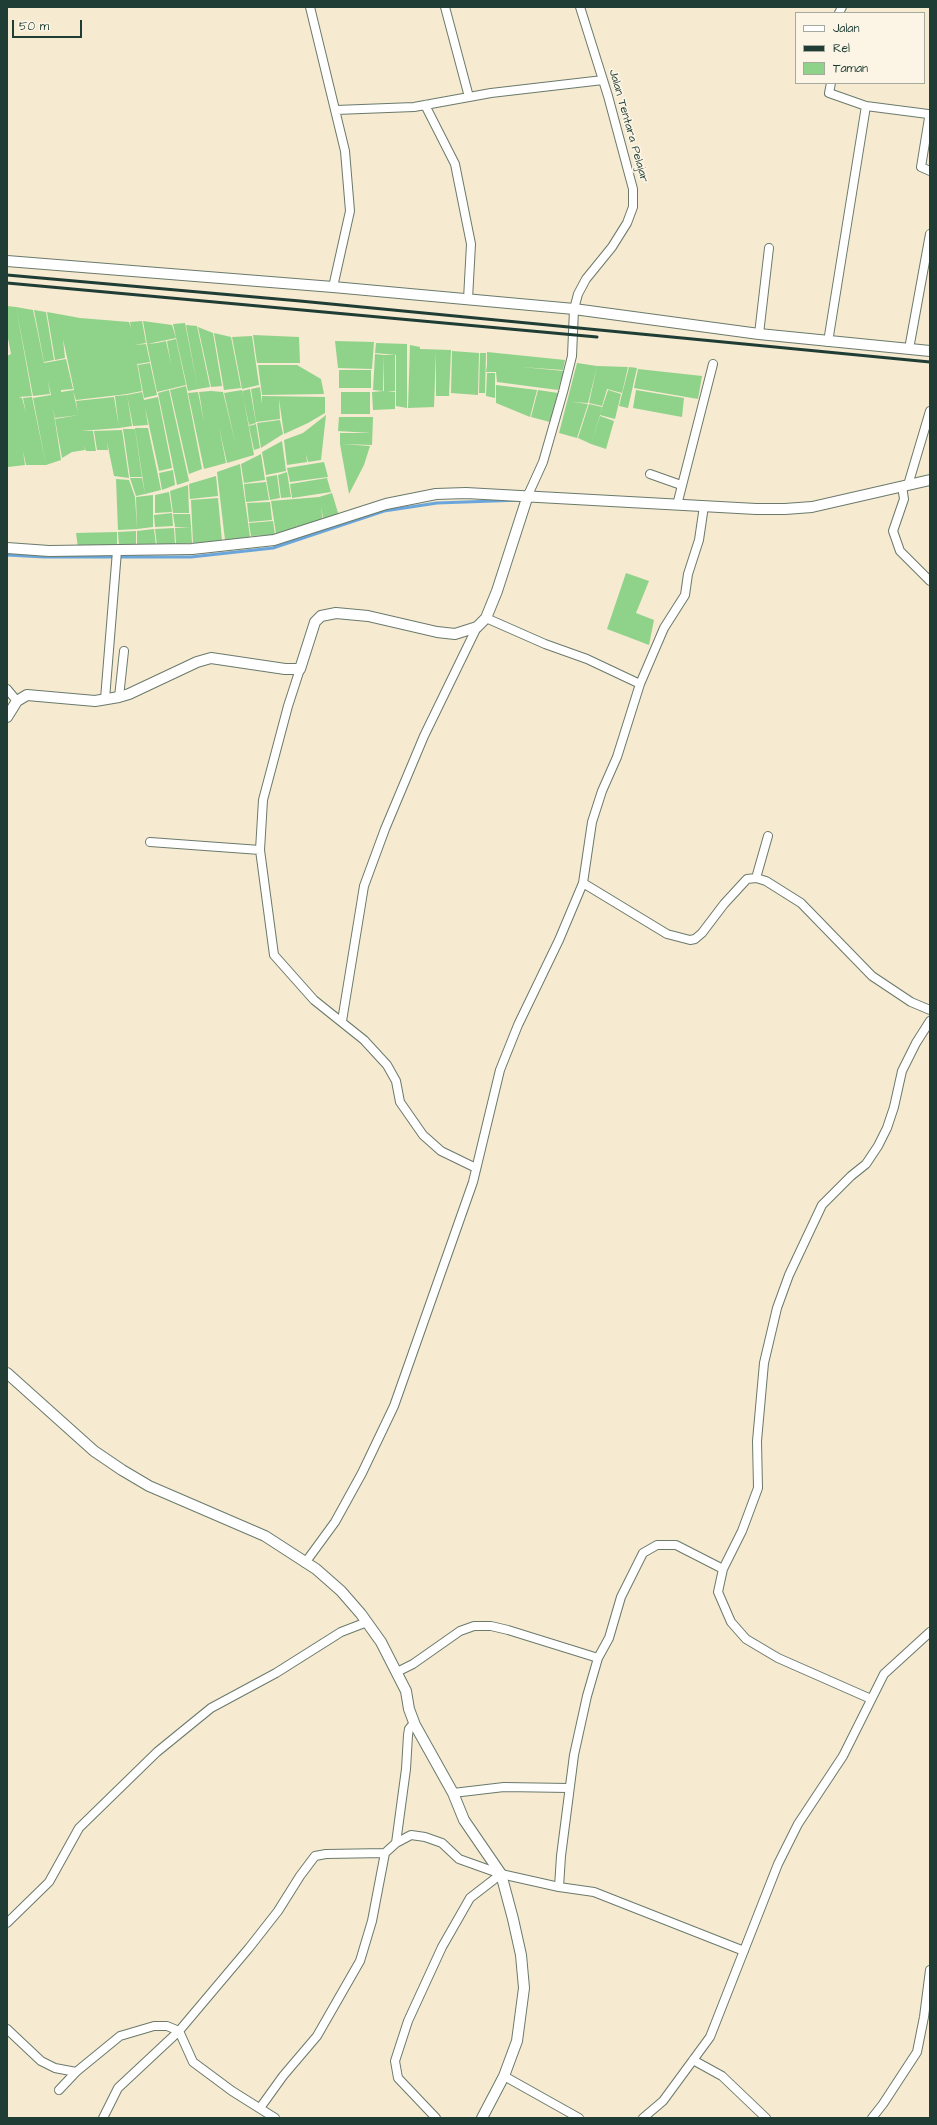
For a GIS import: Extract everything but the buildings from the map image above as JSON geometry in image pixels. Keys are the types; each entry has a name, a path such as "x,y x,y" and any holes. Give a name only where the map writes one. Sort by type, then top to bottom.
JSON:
{"street":[{"path":"310,7 346,151 350,211 333,286"},
{"path":"446,7 469,97"},
{"name":"Jalan Tentara Pelajar","path":"528,497 543,462 564,392 572,356 574,309 578,294 586,279 612,247 627,223 633,207 634,189 603,80 580,7"},
{"path":"336,110 425,105 469,97 603,80"},
{"path":"831,84 829,93 866,106 928,114 929,118 921,167 930,171"},
{"path":"425,105 455,164 471,244 468,299"},
{"path":"828,342 866,106"},
{"path":"909,349 930,234"},
{"path":"759,334 769,248"},
{"path":"7,261 333,286 574,309 759,334 930,351"},
{"path":"677,505 681,485 714,364"},
{"path":"930,411 904,489 893,531 900,551 930,580"},
{"path":"650,474 681,485"},
{"path":"7,548 49,551 192,549 274,540 386,504 436,494 466,493 756,509 812,507 904,489 930,480"},
{"path":"342,1021 364,886 385,829 424,736 477,627 486,618 528,497"},
{"path":"305,1563 335,1522 362,1474 394,1406 435,1294 476,1168 500,1070 518,1025 559,940 583,883 592,822 602,791 617,757 640,684 664,628 685,595 688,574 699,540 704,507"},
{"path":"105,699 116,551"},
{"path":"476,1168 441,1151 423,1135 400,1102 396,1081 387,1065 364,1040 314,1000 274,955 260,850 263,800 288,706 315,622 321,616 336,613 368,616 437,632 456,634 477,627"},
{"path":"486,618 545,644 587,659 640,684"},
{"path":"119,697 124,651"},
{"path":"7,717 17,701 27,695 96,701 119,697 136,691 197,662 211,658 285,669 300,669"},
{"path":"7,689 17,701"},
{"path":"756,878 768,836"},
{"path":"150,842 260,850"},
{"path":"583,883 667,934 690,940 702,933 724,904 747,879 756,878 766,881 801,903 872,976 911,1002 930,1010"},
{"path":"872,1699 778,1658 746,1639 731,1622 718,1592 724,1569 742,1532 758,1488 757,1440 764,1363 777,1308 789,1275 822,1205 851,1176 866,1164 878,1146 887,1128 894,1107 902,1071 916,1043 930,1021"},
{"path":"7,1373 94,1451 148,1486 265,1536 305,1563 341,1591 367,1622 397,1672 406,1691 409,1709 414,1723 453,1793 464,1820 501,1874 513,1919 521,1955 524,1988 517,2041 504,2076 482,2118"},
{"path":"559,1887 569,1788 587,1696 598,1658 609,1638 621,1597 643,1553 657,1545 676,1545 724,1569"},
{"path":"7,1923 48,1882 79,1828 157,1752 211,1708 276,1673 341,1632 367,1622"},
{"path":"397,1672 413,1664 460,1631 474,1626 508,1630 598,1658"},
{"path":"643,2118 663,2101 710,2037 778,1864 798,1824 842,1756 884,1674 930,1632"},
{"path":"396,1843 406,1769 408,1735 409,1729 414,1723"},
{"path":"453,1793 504,1787 569,1788"},
{"path":"260,2108 317,2036 360,1961 372,1921 385,1853 396,1843 411,1835 425,1837 442,1843 459,1859 501,1874 559,1887 594,1892 744,1951"},
{"path":"102,2118 118,2088 179,2030 249,1948 278,1911 315,1856 326,1854 385,1853"},
{"path":"436,2118 398,2078 395,2061 408,2021 442,1946 470,1898 501,1874"},
{"path":"872,2118 883,2104 917,2052 924,2017 930,1970"},
{"path":"59,2090 76,2072 120,2036 154,2026 167,2026 179,2030 193,2062 232,2091 275,2118"},
{"path":"7,2029 41,2061 55,2068 76,2072"},
{"path":"693,2060 722,2076 766,2118"},
{"path":"504,2076 579,2118"}],"green space":[{"path":"7,306 16,307 32,396 19,397 22,398 26,413 23,398 32,397 46,465 26,465 23,451 25,465 8,467 7,356 11,354 7,333"},
{"path":"16,307 33,310 44,363 66,359 73,389 61,390 61,392 74,390 63,339 65,358 55,360 47,312 80,318 129,322 131,328 130,322 142,321 146,343 134,345 146,344 150,362 137,363 142,391 76,400 73,391 78,413 76,401 114,397 119,428 81,431 93,431 96,451 86,451 84,446 85,450 72,452 62,458 55,419 79,415 55,418 53,408 61,460 46,465 33,398 51,395 48,381 50,394 33,396"},
{"path":"34,310 46,312 54,360 44,362"},
{"path":"143,321 172,325 176,338 147,344"},
{"path":"185,323 198,389 188,391 173,324"},
{"path":"186,325 197,326 210,387 198,389"},
{"path":"198,327 213,333 222,386 211,387"},
{"path":"214,333 231,337 241,388 224,390"},
{"path":"253,335 299,337 300,363 257,363"},
{"path":"252,336 259,385 242,389 232,337"},
{"path":"176,339 186,385 157,392 147,344 166,341 171,364 167,341"},
{"path":"335,341 374,342 372,369 338,368"},
{"path":"376,343 407,344 407,408 396,406 396,355 375,353"},
{"path":"410,345 420,347 420,349 451,350 449,396 436,396 436,352 434,407 408,408"},
{"path":"452,351 479,353 478,395 451,393"},
{"path":"487,352 565,360 563,370 521,367 564,371 558,390 497,382 496,372 486,372"},
{"path":"480,353 486,353 485,393 479,393"},
{"path":"375,354 384,355 383,391 373,390"},
{"path":"384,355 395,355 395,391 387,391 395,392 395,409 373,410 372,392 384,391"},
{"path":"150,363 157,395 144,398 138,365"},
{"path":"577,363 597,366 588,403 572,402 588,404 577,438 559,433"},
{"path":"258,365 297,365 321,379 324,394 262,395"},
{"path":"597,366 628,367 622,393 607,389 602,406 589,403"},
{"path":"629,367 637,368 628,408 619,406"},
{"path":"638,369 702,376 698,399 634,388"},
{"path":"339,370 371,370 371,388 339,388"},
{"path":"487,373 495,373 495,398 486,396"},
{"path":"496,385 537,390 530,417 496,403"},
{"path":"186,386 202,469 189,474 170,390"},
{"path":"260,387 262,404 262,396 325,397 325,413 284,434 279,399 280,419 256,422 251,389"},
{"path":"250,389 256,423 249,425 242,391"},
{"path":"169,390 189,481 177,485 158,393"},
{"path":"242,390 254,455 227,463 219,427 226,463 204,469 188,393 198,392 204,422 199,392 223,392 236,446 224,393"},
{"path":"538,390 558,393 550,422 531,417"},
{"path":"608,390 621,394 615,419 600,415 591,444 578,438 589,404 602,407 600,414"},
{"path":"636,390 684,398 682,417 633,408"},
{"path":"142,392 144,400 158,397 172,468 159,471 145,407 148,425 133,426 127,395"},
{"path":"341,392 370,392 370,414 341,414"},
{"path":"127,395 132,426 119,428 115,396"},
{"path":"326,415 321,460 308,462 306,454 307,462 287,465 284,440 303,433"},
{"path":"600,416 614,421 606,449 591,444"},
{"path":"339,417 373,417 372,445 342,444 370,446 364,465 349,494 340,444 340,433 371,433 338,431"},
{"path":"280,420 283,434 261,448 257,423"},
{"path":"256,424 260,448 254,450 249,426"},
{"path":"135,428 148,428 161,490 145,494"},
{"path":"123,429 135,429 142,477 130,477"},
{"path":"122,430 129,478 114,476 107,442 108,450 97,450 94,431"},
{"path":"282,441 286,471 266,475 262,452"},
{"path":"261,454 265,480 244,483 241,464"},
{"path":"324,462 328,477 290,482 287,468"},
{"path":"240,464 250,537 225,540 217,472"},
{"path":"173,470 175,485 162,490 159,473"},
{"path":"287,472 291,497 281,498 278,475"},
{"path":"277,475 280,498 270,500 266,477"},
{"path":"216,476 218,496 190,499 189,484"},
{"path":"130,478 142,478 145,494 136,496"},
{"path":"327,478 331,492 292,498 290,484"},
{"path":"116,479 129,480 135,497 137,529 118,530"},
{"path":"266,482 269,500 246,502 244,484"},
{"path":"188,485 189,513 173,513 170,491"},
{"path":"169,492 172,512 155,513 155,495"},
{"path":"332,493 339,516 324,522 321,507 323,522 298,531 295,517 298,532 276,534 271,501 319,497"},
{"path":"153,495 153,527 137,529 136,497"},
{"path":"218,498 222,541 193,543 191,500"},
{"path":"270,502 272,520 249,522 247,503"},
{"path":"172,513 173,526 155,527 154,515"},
{"path":"173,514 190,514 191,527 175,527"},
{"path":"273,521 275,535 251,536 249,523"},
{"path":"191,527 192,543 176,544 175,528"},
{"path":"174,528 175,544 157,546 155,529"},
{"path":"154,529 156,546 137,546 137,531"},
{"path":"136,531 136,546 119,546 118,532"},
{"path":"117,532 117,547 78,548 76,533"},
{"path":"626,573 649,581 636,613 654,620 649,645 607,629"}],"waterway":[{"path":"7,555 44,557 191,557 273,548 384,511 437,503 522,500"}],"railway":[{"path":"7,275 300,301 930,362"},
{"path":"7,283 597,337"}]}
